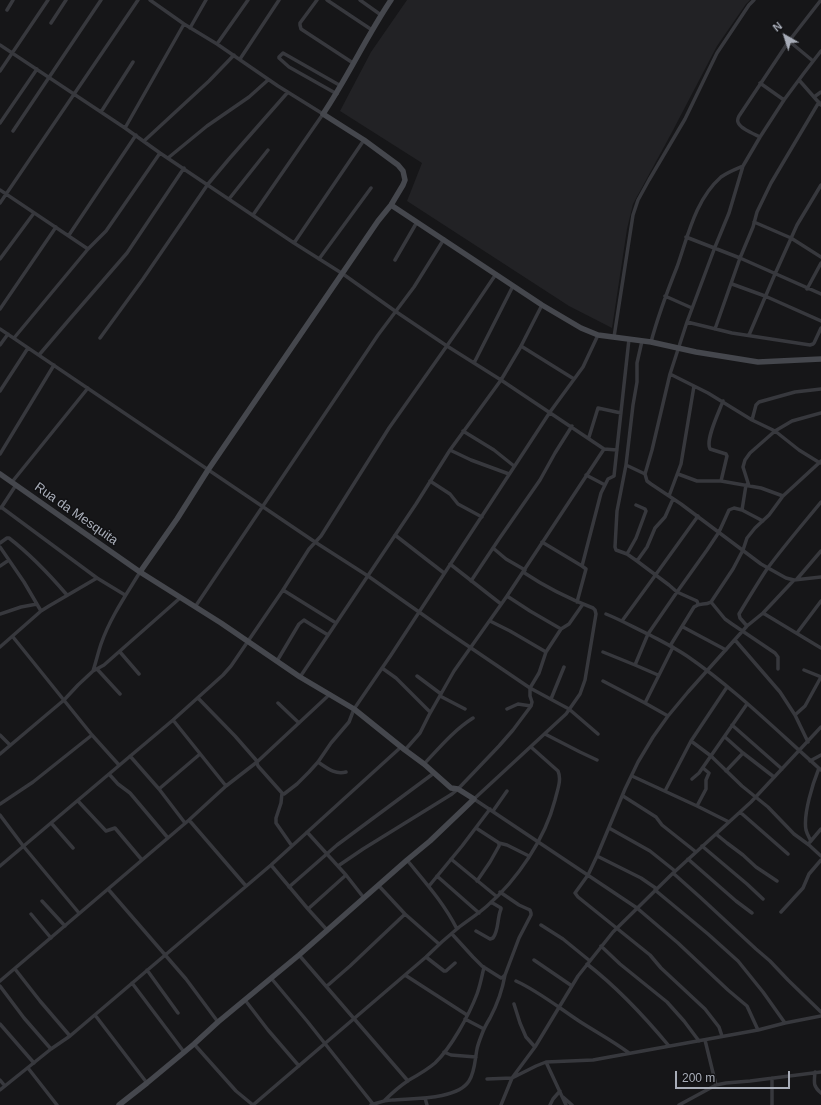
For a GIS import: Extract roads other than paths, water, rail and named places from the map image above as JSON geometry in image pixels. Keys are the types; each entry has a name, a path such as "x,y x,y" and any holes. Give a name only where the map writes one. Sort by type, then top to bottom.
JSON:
{"street":[{"path":"7,10 13,0"},
{"path":"0,71 48,0"},
{"path":"51,23 66,0"},
{"path":"13,131 101,0"},
{"path":"0,203 138,0"},
{"path":"95,670 101,643 125,595 177,519 208,470 378,221 391,205 403,185 405,176 398,165 364,140 268,80 240,59 190,28 150,0"},
{"path":"190,28 206,0"},
{"path":"217,44 248,0"},
{"path":"240,59 279,0"},
{"path":"317,0 300,23 301,29 353,63"},
{"path":"327,0 372,30"},
{"path":"360,0 381,15"},
{"path":"253,215 337,94 353,63 391,0"},
{"path":"614,337 633,215 638,200 685,119 717,53 754,0"},
{"path":"760,137 742,127 738,124 737,120 741,111 789,41 820,0"},
{"path":"125,128 184,24"},
{"path":"789,41 813,61"},
{"path":"0,45 136,135 160,153 294,243 343,274 395,312 572,426 604,449 617,450"},
{"path":"821,51 784,100 743,166 729,213 692,308 670,374 645,474 651,484 698,516 761,564 786,578 795,579 821,577"},
{"path":"337,94 289,66 279,57 283,53 341,86"},
{"path":"144,141 209,81 234,55"},
{"path":"817,56 821,59"},
{"path":"101,112 133,62"},
{"path":"0,123 37,69"},
{"path":"168,158 207,126 249,97 268,80"},
{"path":"715,329 757,212 771,183 820,104 799,80"},
{"path":"760,84 784,100"},
{"path":"100,338 148,272 208,184 288,92"},
{"path":"814,97 821,92"},
{"path":"69,236 136,135"},
{"path":"294,243 364,140"},
{"path":"229,199 268,150"},
{"path":"14,338 88,249 106,232 160,153"},
{"path":"651,342 665,296 686,237 700,205 708,192 721,177 728,172 743,166"},
{"path":"39,355 127,253 184,168"},
{"path":"749,334 791,238 821,185"},
{"path":"319,259 371,188"},
{"path":"0,190 88,249"},
{"path":"391,205 542,305 581,328 598,335 651,342 679,349 758,362 821,359"},
{"path":"0,259 34,213"},
{"path":"395,260 417,222"},
{"path":"754,222 791,238 821,258"},
{"path":"0,309 56,227"},
{"path":"686,237 740,258 821,294"},
{"path":"195,607 378,335 414,287 444,240"},
{"path":"807,289 821,263"},
{"path":"0,866 52,824 173,720 231,666 309,549 321,536 389,428 496,274"},
{"path":"732,284 765,296 821,320"},
{"path":"474,363 513,286"},
{"path":"665,296 692,308"},
{"path":"300,677 450,450 501,380 521,346 542,305"},
{"path":"687,322 738,334 749,334 810,345 814,343 821,328"},
{"path":"0,329 315,542 368,576 530,688 569,709 598,734"},
{"path":"0,345 8,334"},
{"path":"282,793 284,794 297,784 318,762 331,743 349,722 354,709 482,517 514,466 550,412 583,367 598,335"},
{"path":"582,566 601,493 609,478 614,476 621,413 636,340"},
{"path":"636,340 637,382 626,465 617,511 615,547 616,550 627,554 638,561 676,592 697,601 698,604"},
{"path":"521,346 574,379"},
{"path":"0,391 28,348"},
{"path":"0,454 54,365"},
{"path":"645,702 671,646 694,607 698,604 707,604 711,602 733,569 743,550 747,538 769,515 783,496 820,463 799,450 775,431 752,420 723,402 670,374"},
{"path":"669,496 681,464 694,386"},
{"path":"88,388 14,484 0,508 97,578 125,595"},
{"path":"752,420 758,402 795,392 821,389"},
{"path":"721,481 727,456 726,454 710,449 708,446 710,434 723,402"},
{"path":"589,438 598,408 621,413"},
{"path":"742,510 747,486 743,467 745,460 750,453 775,431 792,421 821,413"},
{"path":"471,581 536,486 572,426"},
{"path":"463,431 494,450 514,466"},
{"path":"0,1090 51,1049 70,1036 132,984 271,865 420,733 430,712 454,671 524,571 604,449"},
{"path":"450,450 471,460 509,474"},
{"path":"626,465 645,474"},
{"name":"Rua da Mesquita","path":"0,474 140,572 300,677 354,709 424,764 451,788 458,789 474,799"},
{"path":"678,474 697,481 721,481 761,488 783,496"},
{"path":"586,475 605,485"},
{"path":"430,481 450,494 458,504 482,517"},
{"path":"638,561 647,547 655,528 665,517 673,499"},
{"path":"747,626 740,618 739,614 768,568 792,536 821,502"},
{"path":"627,554 636,538 646,511 645,509 636,505"},
{"path":"635,665 648,634 719,532 729,510 734,508 742,510 763,521"},
{"path":"622,621 698,516"},
{"path":"395,535 444,573"},
{"path":"0,543 9,538 38,562 67,595"},
{"path":"542,542 582,566 586,570 577,602"},
{"path":"0,547 41,611"},
{"path":"119,1105 272,978 430,841 566,714 580,694 585,680 596,610 543,586 524,571 506,560 493,548"},
{"path":"722,1036 719,1027 705,1009 661,968 650,955 575,893 588,874 597,856 638,762 668,716 747,626 763,613 821,551"},
{"path":"0,566 9,560"},
{"path":"450,564 501,604"},
{"path":"0,647 41,611 97,578"},
{"path":"283,590 336,623"},
{"path":"507,596 561,629"},
{"path":"0,754 64,700 95,670 104,665 120,652 180,598"},
{"path":"711,602 726,619 775,653 778,657 778,669"},
{"path":"797,633 820,602"},
{"path":"0,614 21,607 37,604"},
{"path":"338,866 458,789 499,746 531,706 532,702 530,688 539,673 546,652 561,629 569,624 583,604"},
{"path":"763,613 821,648"},
{"path":"606,614 671,646 708,671 820,769 814,780 805,816 805,828 810,843"},
{"path":"277,661 301,621 304,620 328,635"},
{"path":"490,621 546,652"},
{"path":"683,627 726,650"},
{"path":"12,636 92,735 119,765"},
{"path":"735,640 780,692 795,715 808,742"},
{"path":"120,652 139,674"},
{"path":"603,652 658,675"},
{"path":"382,668 396,678 430,712"},
{"path":"551,699 564,668"},
{"path":"95,670 120,694"},
{"path":"795,715 805,706 821,677 804,670"},
{"path":"417,676 440,695 465,708"},
{"path":"603,681 645,702 668,716"},
{"path":"664,791 691,741 727,687"},
{"path":"0,981 189,820 226,786 257,762 330,694"},
{"path":"198,698 235,736 257,762 258,766 282,793 282,803 276,818 276,823 292,846"},
{"path":"278,703 299,723"},
{"path":"507,709 518,704 531,706"},
{"path":"692,779 700,773 747,704"},
{"path":"424,764 452,734 473,718"},
{"path":"173,720 226,786"},
{"path":"732,725 782,768"},
{"path":"501,1105 512,1078 535,1047 588,962 616,928 674,872 740,812 821,727"},
{"path":"545,734 597,760"},
{"path":"0,735 10,746"},
{"path":"0,804 33,782 92,735"},
{"path":"724,736 774,777"},
{"path":"691,741 711,756 755,797 768,807 794,834 810,843 821,856"},
{"path":"194,1044 236,1091 253,1105 325,1045 457,929 479,913 517,874 539,842 553,809 560,781 560,775 558,771 531,747"},
{"path":"726,771 743,753"},
{"path":"159,789 200,754"},
{"path":"810,761 821,755"},
{"path":"130,756 159,789 185,823"},
{"path":"318,762 337,773 346,772"},
{"path":"697,806 706,789 706,780 709,773 703,768"},
{"path":"289,886 327,853 434,773"},
{"path":"109,774 118,784 130,793 168,838"},
{"path":"632,776 729,822"},
{"path":"429,886 507,791"},
{"path":"623,796 656,817 662,825 696,852"},
{"path":"474,799 637,908 747,1006 758,1030"},
{"path":"78,801 106,831 115,828 142,860"},
{"path":"740,812 788,854"},
{"path":"0,815 24,847 79,914"},
{"path":"189,820 246,886"},
{"path":"52,824 73,848"},
{"path":"476,828 499,843 507,845 529,856"},
{"path":"609,828 650,851 770,961 821,1012"},
{"path":"810,843 821,829"},
{"path":"307,832 327,853 364,898"},
{"path":"716,834 777,881"},
{"path":"477,881 490,862 499,846 499,843"},
{"path":"702,846 747,884 762,900"},
{"path":"597,856 641,878 708,934 738,962 763,992 785,1023"},
{"path":"451,859 496,896"},
{"path":"688,859 752,913"},
{"path":"407,860 429,886 451,917 457,929"},
{"path":"781,912 803,888 811,871 821,860"},
{"path":"271,865 327,930"},
{"path":"308,909 346,875"},
{"path":"437,876 479,913"},
{"path":"379,886 405,914 440,944"},
{"path":"108,889 186,979 218,1022"},
{"path":"384,1101 425,1098 457,1092 464,1088 470,1081 473,1073 477,1048 484,1029 502,992 505,975 519,938 531,915 530,910 519,905 500,892"},
{"path":"42,901 65,926"},
{"path":"476,931 490,938 495,936 501,909 491,902"},
{"path":"31,914 51,938"},
{"path":"327,986 405,914"},
{"path":"541,925 563,939 617,988 655,1028 669,1046"},
{"path":"452,934 484,967 501,978 505,975"},
{"path":"601,946 620,964 667,1002 699,1041"},
{"path":"299,955 408,1081"},
{"path":"426,957 444,971 455,963"},
{"path":"534,960 572,986"},
{"path":"272,978 372,1105 384,1101 408,1081 435,1062 444,1052 454,1039 477,994 484,967"},
{"path":"15,969 70,1036"},
{"path":"147,970 178,1013"},
{"path":"406,975 484,1029"},
{"path":"516,981 527,986 629,1053"},
{"path":"132,984 184,1052"},
{"path":"0,986 24,1018 51,1049"},
{"path":"245,1000 298,1066"},
{"path":"514,1004 526,1037 535,1047"},
{"path":"95,1015 147,1083"},
{"path":"487,1079 512,1078 546,1062 593,1060 758,1030 821,1016"},
{"path":"0,1024 34,1063"},
{"path":"705,1040 716,1085"},
{"path":"444,1052 451,1055 476,1057"},
{"path":"546,1062 566,1105"},
{"path":"28,1068 57,1105"},
{"path":"815,1072 814,1083 816,1089 821,1093"},
{"path":"679,1105 716,1085 821,1072"},
{"path":"772,1078 772,1105"},
{"path":"0,1080 5,1086"},
{"path":"550,1105 560,1091"},
{"path":"562,1097 572,1105"},
{"path":"425,1098 427,1105"}]}
